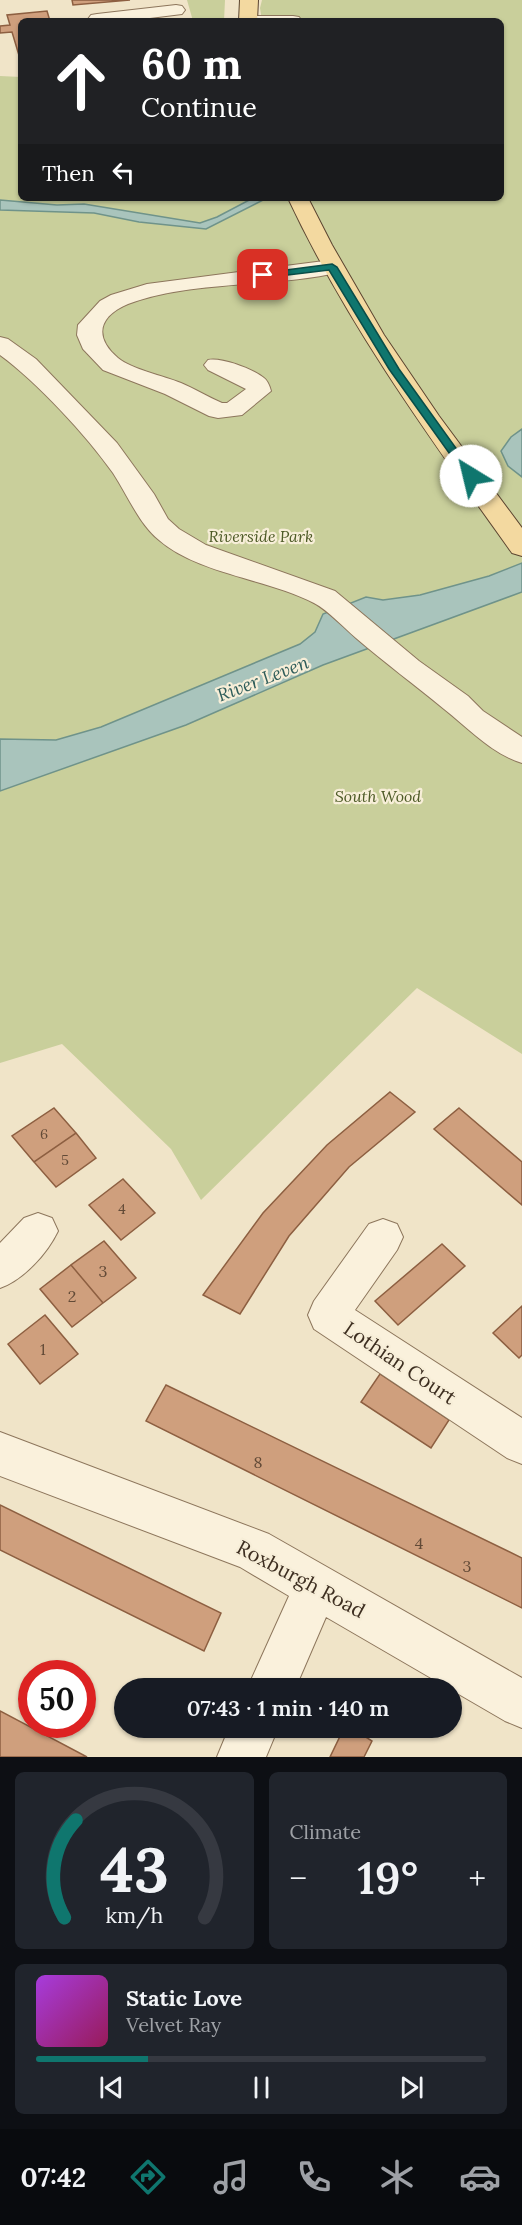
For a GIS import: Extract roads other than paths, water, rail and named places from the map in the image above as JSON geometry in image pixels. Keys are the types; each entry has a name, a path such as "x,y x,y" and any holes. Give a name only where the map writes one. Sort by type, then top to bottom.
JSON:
{"main road":[{"path":"248,18 249,0"},
{"path":"299,201 332,267 394,369 522,547"}],"street":[{"path":"106,18 174,10"},
{"path":"216,364 256,383 260,387 259,391 233,410 218,411 174,389 111,365 95,350 89,335 90,325 108,306 119,300 155,289 332,267"},
{"path":"0,344 28,364 108,448 141,494 157,523 169,535 196,551 325,597 457,703 472,718 522,752"},
{"path":"0,1270 38,1232"},
{"name":"Lothian Court","path":"383,1237 328,1315 522,1443"},
{"name":"Roxburgh Road","path":"0,1454 253,1550 522,1704"},
{"path":"276,1678 317,1586"},
{"path":"242,1757 250,1738"}],"water":[{"path":"0,200 57,205 84,204 200,223 247,201 261,201 206,229 139,222 94,213 0,210"},
{"path":"522,429 522,477 508,466 501,451 511,437"},
{"name":"River Leven","path":"522,563 522,592 323,665 186,725 0,791 0,739 56,740 101,727 300,644 315,632 323,614 366,597 383,600 420,595 489,576"}],"park label":[{"name":"Riverside Park","path":"261,536"},
{"name":"South Wood","path":"378,796"}]}
